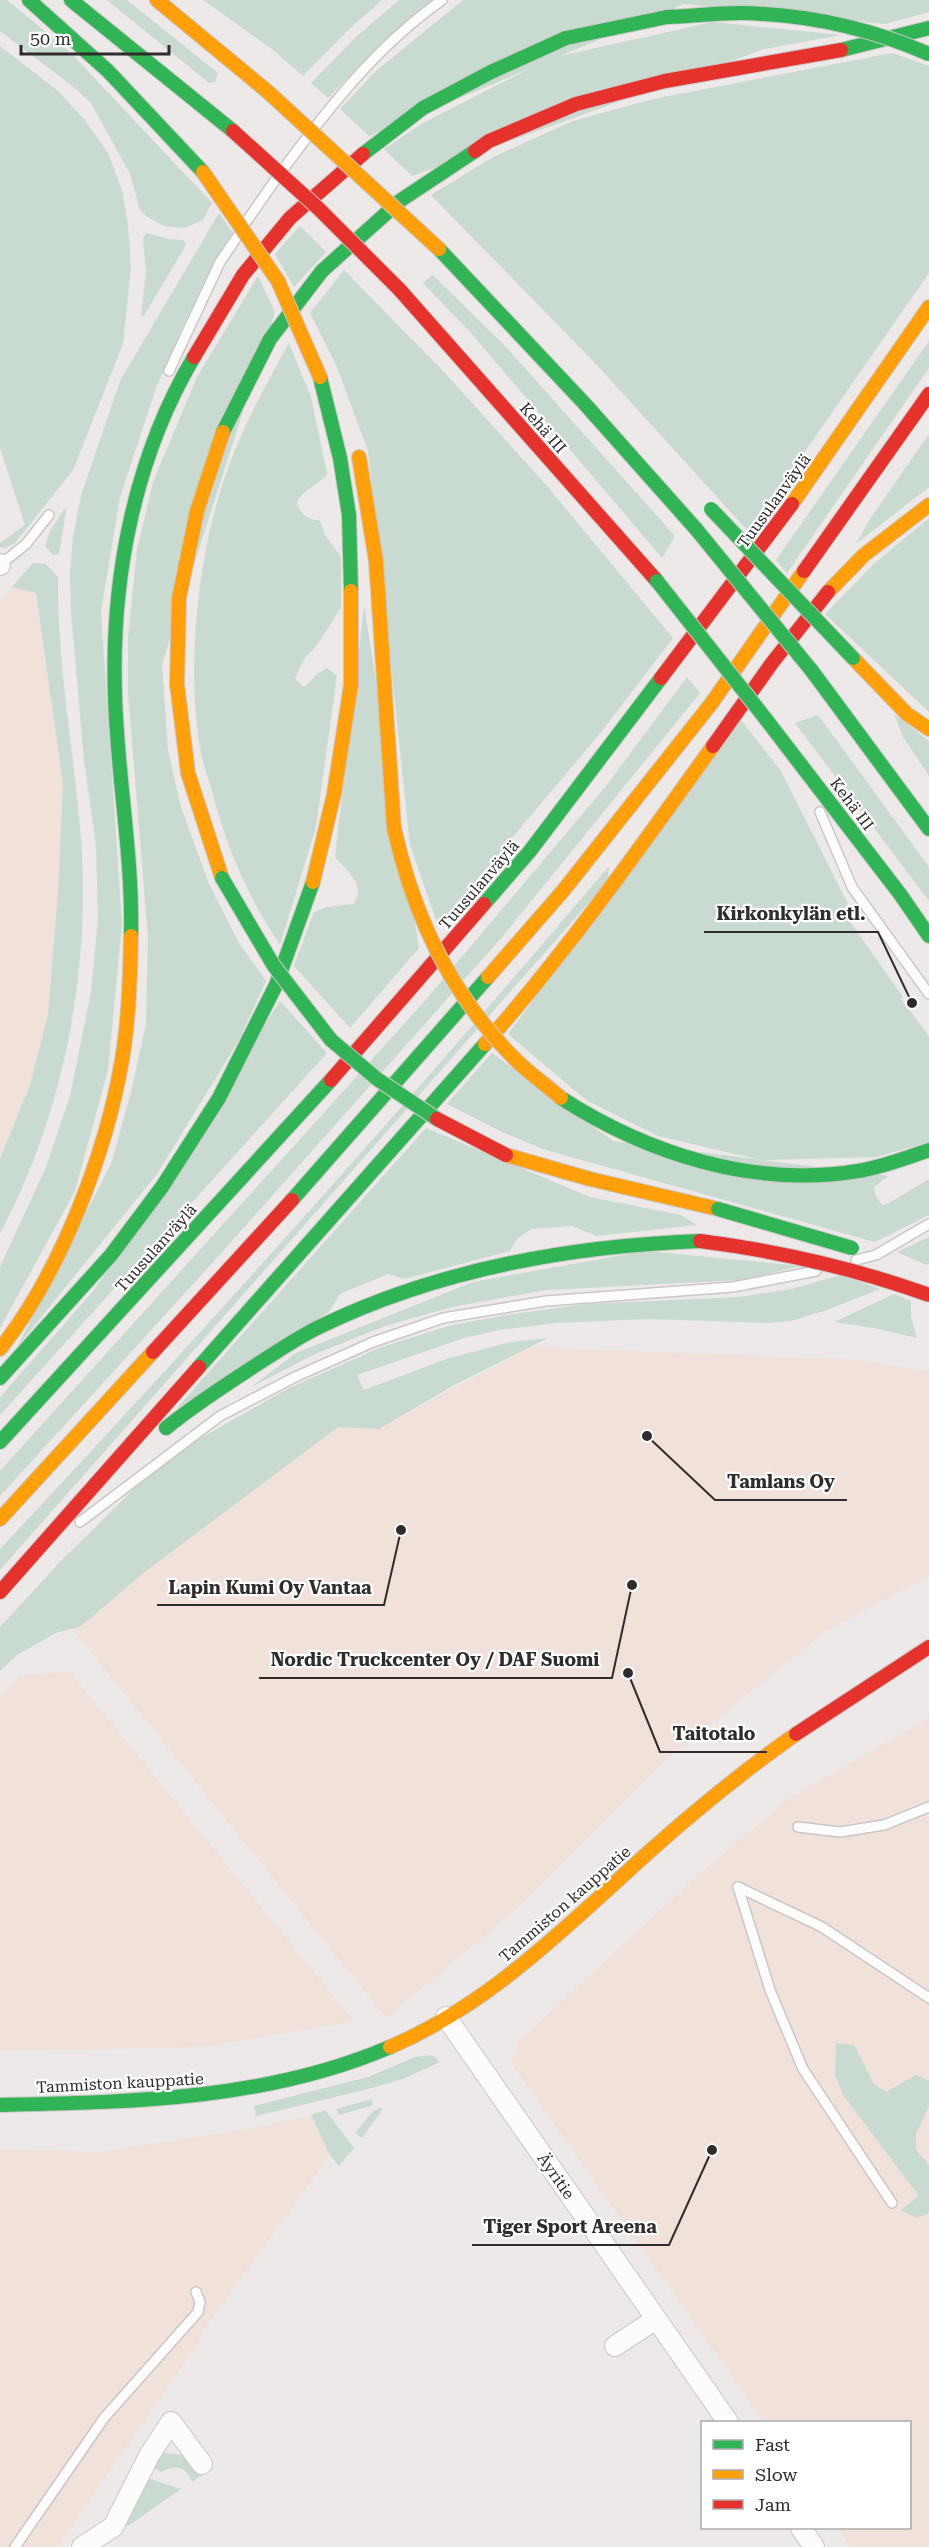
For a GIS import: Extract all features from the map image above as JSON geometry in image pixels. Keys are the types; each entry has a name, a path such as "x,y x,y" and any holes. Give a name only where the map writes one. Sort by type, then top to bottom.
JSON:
{"main road":[{"path":"29,0 108,71 203,172 278,281 320,377 345,424"},
{"name":"Kehä III","path":"71,0 233,131 319,210 399,289 657,581 807,772 900,894 929,936"},
{"path":"157,0 267,91 439,249 584,403 696,529 812,671 929,829"},
{"path":"0,1349 12,1334 50,1269 81,1204 100,1150 122,1060 129,994 131,929 115,696 115,631 122,558 139,488 157,435 186,371 243,275 290,218 349,164 423,108 491,72 567,38 667,17 741,13 810,19 871,32 929,54"},
{"path":"887,1262 847,1246 718,1209 590,1179 506,1155 445,1125 387,1087 336,1045 297,998 258,944 222,878 188,773 177,684 179,598 197,511 226,424 270,339 322,272 401,200 489,141 576,104 665,81 817,56 929,28"},
{"name":"Tuusulanväylä","path":"0,1442 311,1103 531,851 815,473 929,307"},
{"path":"0,1378 111,1255 162,1187 219,1098 276,985 318,867 334,794 351,685 349,515 340,458 320,377"},
{"path":"0,1519 352,1134 563,891 711,704 850,510 929,394"},
{"path":"584,403 656,464"},
{"path":"355,444 370,503 377,555 394,828 401,864 429,940 452,982 480,1021 513,1057 561,1098 582,1112 650,1147 737,1168 801,1174 851,1172 929,1150"},
{"path":"0,1592 533,990 617,881 771,663 830,590 864,555 929,504"},
{"path":"706,505 907,714 929,729"},
{"path":"77,1506 196,1403 307,1333 445,1278 519,1260 639,1243 700,1241 764,1248 834,1264 929,1295"},
{"name":"Tammiston kauppatie","path":"0,2105 127,2102 231,2092 306,2076 339,2066 405,2040 446,2017 511,1973 560,1934 682,1822 745,1770 826,1713 929,1647"}],"street":[{"name":"Äyritie","path":"446,2017 727,2421"},
{"path":"615,2346 656,2319"},
{"path":"82,2547 113,2527 150,2454 171,2422 206,2469"},
{"path":"802,2529 814,2547"}],"lane":[{"path":"167,375 220,262 261,200 327,110 381,50 442,0"},
{"path":"157,407 157,435"},
{"path":"0,565 26,544 49,515"},
{"path":"807,772 822,817 852,887 929,994"},
{"path":"72,1528 220,1416 295,1377 373,1342 443,1318 546,1301 733,1287 801,1276 876,1255 929,1224"},
{"path":"26,1564 63,1536"},
{"path":"798,1827 840,1832 884,1825 929,1807"},
{"path":"892,2203 803,2069 770,1990 738,1887 822,1927 929,1998"},
{"path":"15,2547 104,2418 198,2312 200,2302 196,2292"}],"shaded area":[{"path":"12,587 35,593 63,784 58,891 48,1015 30,1085 0,1159 0,602"},
{"path":"531,1347 859,1360 929,1372 929,1576 828,1630 666,1760 518,1908 386,2018 52,1607 337,1405 379,1428"},
{"path":"69,1671 354,2021 204,2047 0,2051 0,1696 20,1676"},
{"path":"929,1718 929,2547 851,2547 838,2529 911,2529 911,2421 763,2421 511,2063 518,2042 697,1876 790,1798"},
{"path":"311,2115 330,2155 200,2335 201,2339 57,2547 0,2547 0,2149 100,2152 254,2128"}],"green space":[{"path":"0,0 7,0 70,52 212,203 203,220 185,228 164,226 140,210 130,174 91,103 0,31"},
{"path":"107,0 127,0 218,73 215,82 209,83"},
{"path":"203,0 382,0 346,32 303,76 272,49"},
{"path":"399,0 434,0 387,38 328,98 311,83 356,37"},
{"path":"463,0 929,0 929,12 886,24 684,4 369,136 340,109 376,71"},
{"path":"713,22 841,35 765,49 412,176 384,149 423,123 551,58"},
{"path":"0,46 58,91 84,119 108,153 122,190 128,225 131,267 123,344 73,470 15,543 5,548 0,547 0,543 25,525 0,448"},
{"path":"892,53 929,66 929,273 749,532 594,362 431,195 493,157 573,121 653,99"},
{"path":"219,213 232,232 184,324 156,388 120,497 101,612 122,925 108,1070 75,1191 0,1328 0,1267 46,1167 70,1096 91,992 98,919 96,846 84,760 71,612 70,573 73,537 81,496 120,381"},
{"path":"300,226 326,252 294,287 275,254"},
{"path":"146,233 184,240 186,245 143,317 141,315 146,272 143,239"},
{"path":"344,270 446,374 547,486 673,638 602,731 438,926 410,845 368,451 337,367 310,313"},
{"path":"433,275 506,347 675,536 662,558 471,333 423,283"},
{"path":"258,276 275,312 162,664 168,750 181,807 209,884 239,943 266,981 239,1040 157,1174 17,1347 111,1164 130,1096 146,1024 148,938 128,693 128,637 137,550 153,482 197,377"},
{"path":"929,341 929,368 787,573 776,560"},
{"path":"289,343 311,397 327,474 303,493 297,502 305,516 320,521 325,535 341,557 341,608 317,645 304,659 295,678 302,686 306,686 317,674 327,668 337,676 316,827 280,945 257,908 223,830 200,748 194,682 197,610 208,538 216,505 239,440"},
{"path":"929,434 929,487 856,544 870,519"},
{"path":"67,505 59,554 53,555 45,546 50,531"},
{"path":"929,518 929,712 825,614 875,563"},
{"path":"33,563 46,564 58,577 60,643 81,839 83,889 81,940 68,1042 56,1092 41,1141 0,1234 0,1159 30,1085 48,1015 58,891 63,784 36,593 12,587"},
{"path":"364,606 419,948 350,1028 294,966 314,912 327,907 354,904 357,897 358,890 354,879 335,857"},
{"path":"687,677 700,693 503,936 215,1260 0,1496 0,1471 423,1003 606,786"},
{"path":"894,714 929,741 929,776 903,737"},
{"path":"818,715 929,867 929,901 795,723"},
{"path":"741,720 781,771 848,904 842,910 903,997 901,999 929,1036 929,1142 876,1157 761,1160 658,1136 586,1100 508,1034"},
{"path":"609,866 608,881 0,1570 0,1549 309,1211"},
{"path":"280,1001 327,1053 0,1415 0,1397 95,1289"},
{"path":"492,1053 613,1141 888,1176 874,1187 875,1194 882,1205 929,1179 929,1215 875,1242 546,1150 502,1132 447,1104"},
{"path":"426,1128 590,1197 681,1215 697,1225 597,1236 572,1226 531,1229 517,1239 510,1251 404,1279 388,1274 340,1294 329,1312 176,1409"},
{"path":"929,1237 929,1263 926,1265 897,1252"},
{"path":"645,1251 802,1266 741,1280 547,1290 452,1307 385,1326 315,1354 251,1387 296,1353 473,1282"},
{"path":"841,1275 880,1289 827,1310 791,1321 768,1323 649,1319 555,1323 499,1330 464,1338 357,1375 364,1390 449,1358 511,1342 548,1338 456,1384 379,1429 338,1427 146,1571 81,1626 56,1633 17,1655 0,1671 0,1627 59,1563 138,1485 194,1442 287,1389 379,1348 448,1326 586,1304 739,1297 791,1289"},
{"path":"894,1294 911,1301 911,1317 917,1338 834,1322"},
{"path":"836,2043 854,2045 874,2084 886,2092 916,2075 929,2081 929,2106 916,2134 916,2150 929,2165 929,2213 917,2218 901,2210 919,2196 844,2096 835,2075"},
{"path":"432,2055 440,2062 403,2079 256,2116 254,2106 368,2077 415,2057"},
{"path":"372,2099 373,2105 339,2115 336,2109"},
{"path":"383,2109 362,2138 355,2133 373,2111"},
{"path":"325,2110 354,2148 339,2166 330,2155 311,2115"},
{"path":"160,2454 183,2455 202,2475 192,2482 180,2468 161,2472 153,2467"},
{"path":"147,2478 181,2489 128,2526 127,2523"}],"traffic: fast":[{"path":"29,0 108,71 203,172"},
{"path":"71,0 233,131"},
{"path":"667,17 722,13 789,16 860,30 929,54"},
{"path":"363,154 423,108 491,72 566,38 667,17"},
{"path":"841,50 929,28"},
{"path":"223,432 270,339 322,271 401,200 475,151"},
{"path":"439,249 584,403 696,529"},
{"path":"131,936 130,876 116,725 117,607 122,564 142,478 173,396 194,357"},
{"path":"320,377 340,458 349,515 351,591"},
{"path":"711,509 853,658"},
{"path":"696,529 812,671"},
{"path":"657,581 765,718"},
{"path":"812,671 929,829"},
{"path":"484,904 530,851 661,678"},
{"path":"765,718 900,894 929,936"},
{"path":"222,878 274,966 331,1040 377,1079 437,1119"},
{"path":"0,1378 111,1255 162,1187 219,1098 276,985 313,882"},
{"path":"292,1200 488,977"},
{"path":"199,1367 485,1044"},
{"path":"0,1442 331,1080"},
{"path":"561,1098 594,1118 666,1150 703,1162 741,1170 780,1175 819,1175 858,1171 885,1165 929,1150"},
{"path":"718,1209 852,1248"},
{"path":"166,1428 211,1394 302,1336 362,1308 408,1291 456,1276 553,1255 700,1241"},
{"path":"0,2105 149,2099 247,2088 343,2065 390,2047"}],"traffic: slow":[{"path":"157,0 267,91"},
{"path":"267,91 439,249"},
{"path":"203,172 278,281 320,377"},
{"path":"792,504 929,307"},
{"path":"222,878 188,773 177,684 179,598 197,511 223,432"},
{"path":"359,457 376,561 394,828"},
{"path":"828,592 864,555 929,505"},
{"path":"488,977 563,891 711,704 804,571"},
{"path":"313,882 334,794 351,685 351,591"},
{"path":"853,658 907,714 929,729"},
{"path":"485,1044 574,935 713,746"},
{"path":"394,828 402,860 423,921 452,979 490,1032 530,1073 561,1098"},
{"path":"0,1349 22,1319 61,1249 78,1212 105,1134 115,1096 124,1045 129,998 131,936"},
{"path":"506,1155 590,1179 718,1209"},
{"path":"0,1519 153,1352"},
{"path":"390,2047 427,2029 496,1985 528,1960 703,1805 796,1734"}],"traffic: jam":[{"path":"475,151 489,141 576,104 665,81 841,50"},
{"path":"233,131 319,209 399,289"},
{"path":"194,357 243,275 290,218 363,154"},
{"path":"399,289 657,581"},
{"path":"804,571 929,394"},
{"path":"661,678 792,504"},
{"path":"713,746 772,663 828,592"},
{"path":"331,1080 484,904"},
{"path":"437,1119 506,1155"},
{"path":"153,1352 292,1200"},
{"path":"700,1241 816,1262 929,1295"},
{"path":"0,1592 199,1367"},
{"path":"796,1734 929,1647"}],"place":[{"name":"Kirkonkylän etl.","path":"912,1003"},
{"name":"Tamlans Oy","path":"647,1436"},
{"name":"Lapin Kumi Oy Vantaa","path":"401,1530"},
{"name":"Nordic Truckcenter Oy / DAF Suomi","path":"632,1585"},
{"name":"Taitotalo","path":"628,1673"},
{"name":"Tiger Sport Areena","path":"712,2150"}]}
